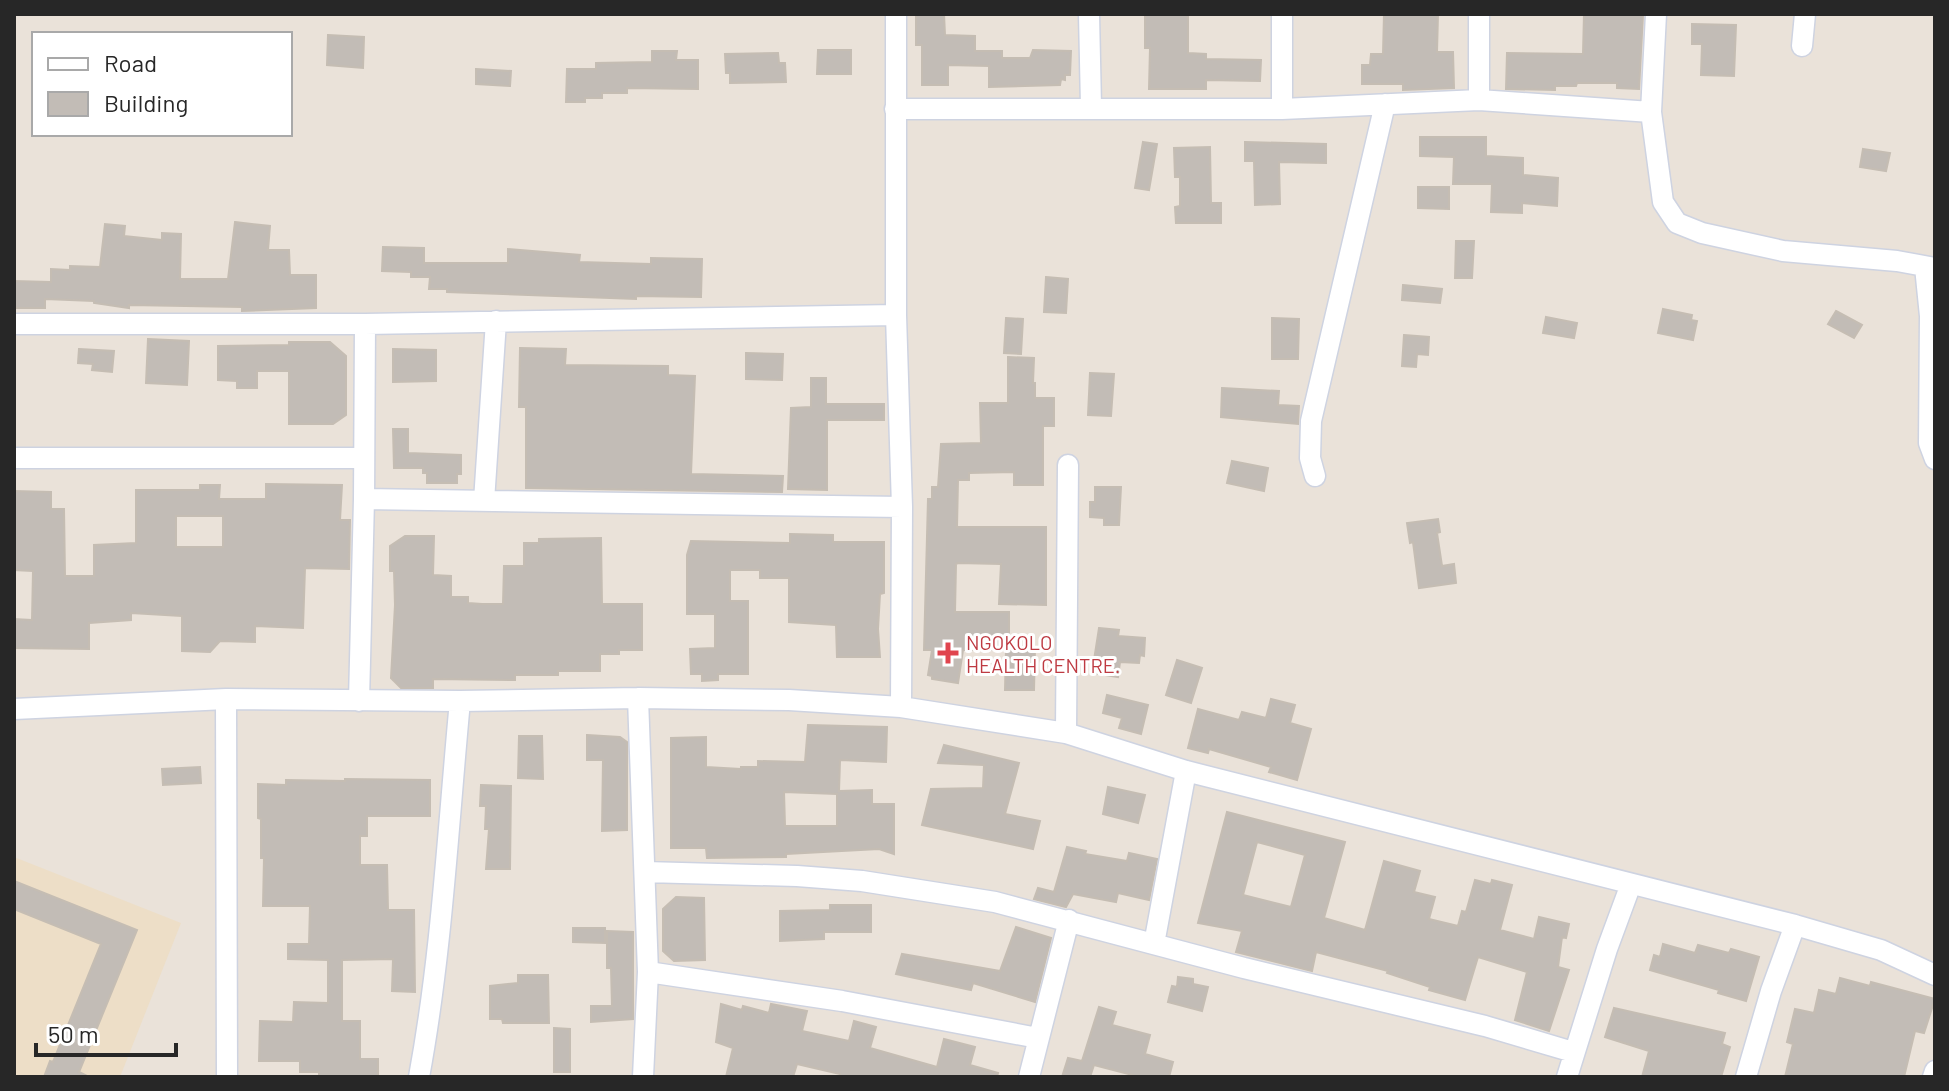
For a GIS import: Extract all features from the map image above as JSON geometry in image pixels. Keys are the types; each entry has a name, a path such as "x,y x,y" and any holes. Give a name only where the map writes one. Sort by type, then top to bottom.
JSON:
{"street":[{"path":"896,14 896,315 902,507 901,707"},
{"path":"1089,14 1091,107"},
{"path":"1282,14 1282,109"},
{"path":"1479,14 1479,100"},
{"path":"1656,14 1651,112 1663,202 1677,223 1702,233 1783,251 1930,267 1929,443 1935,459"},
{"path":"1802,46 1805,14"},
{"path":"895,109 1282,109 1479,100 1651,112"},
{"path":"1315,476 1310,458 1311,421 1385,104"},
{"path":"14,324 365,324 896,315"},
{"path":"484,501 496,321"},
{"path":"359,701 365,324"},
{"path":"14,458 364,458"},
{"path":"1066,733 1068,465"},
{"path":"364,499 902,507"},
{"path":"638,698 648,972 643,1077"},
{"path":"14,709 226,699 460,701 638,698 789,700 901,707 1066,733 1186,771 1795,925 1881,950 1935,975"},
{"path":"226,699 227,1077"},
{"path":"419,1077 442,919 460,701"},
{"path":"1154,944 1186,771"},
{"path":"645,872 862,881 995,902 1573,1052"},
{"path":"1567,1077 1631,884"},
{"path":"1029,1077 1069,920"},
{"path":"1746,1077 1771,991 1795,925"},
{"path":"648,972 842,1001 1038,1038"},
{"path":"1933,1077 1935,1071"}],"shaded area":[{"path":"14,857 181,923 120,1077 14,1077"}],"building":[{"path":"916,14 944,14 945,35 975,36 975,51 1002,51 1002,58 1030,58 1033,50 1071,51 1070,75 1065,75 1065,80 1061,79 1060,85 989,87 989,66 948,65 948,85 922,85 922,45 916,45"},
{"path":"1145,14 1188,14 1188,53 1206,54 1206,59 1261,60 1260,81 1206,80 1206,89 1149,89 1150,48 1145,48"},
{"path":"1384,14 1438,14 1437,52 1453,52 1454,88 1403,90 1403,84 1362,84 1362,65 1370,65 1371,54 1383,54"},
{"path":"1584,14 1643,14 1639,89 1617,88 1617,83 1577,83 1576,86 1555,86 1555,90 1506,89 1507,53 1583,54"},
{"path":"1692,24 1736,25 1734,76 1701,75 1702,44 1692,44"},
{"path":"328,35 364,37 363,68 327,65"},
{"path":"818,50 851,50 851,74 817,74"},
{"path":"652,51 677,51 676,60 698,60 698,89 627,88 627,93 602,93 602,98 566,102 567,69 596,69 596,63 652,62"},
{"path":"778,53 779,63 785,63 786,82 730,83 725,54"},
{"path":"476,69 511,71 510,86 476,84"},
{"path":"1420,137 1486,137 1486,156 1523,158 1523,175 1558,178 1557,206 1522,203 1522,213 1491,212 1492,184 1453,184 1454,157 1420,156"},
{"path":"1143,142 1157,144 1149,190 1135,188"},
{"path":"1245,142 1326,144 1326,163 1279,162 1280,204 1255,205 1254,161 1245,161"},
{"path":"1210,147 1211,203 1221,203 1221,223 1176,223 1175,207 1180,206 1180,177 1175,177 1174,148"},
{"path":"1863,149 1890,153 1886,171 1860,167"},
{"path":"1418,187 1449,187 1449,209 1418,208"},
{"path":"235,222 270,226 268,250 289,250 290,275 316,275 316,308 242,311 242,307 129,305 129,308 94,301 45,299 45,308 14,308 14,281 51,282 51,269 100,267 105,224 125,226 124,236 162,240 162,233 181,234 180,279 228,279"},
{"path":"1456,241 1474,241 1472,278 1455,278"},
{"path":"383,247 424,248 424,263 508,263 508,249 580,255 579,262 651,264 651,258 702,259 701,297 636,296 636,299 447,292 447,289 429,289 430,277 411,277 411,272 382,271"},
{"path":"1046,277 1068,279 1066,313 1044,312"},
{"path":"1403,285 1442,289 1440,303 1402,300"},
{"path":"1663,309 1692,315 1691,320 1697,321 1693,340 1658,333"},
{"path":"1836,311 1862,325 1854,338 1828,324"},
{"path":"1546,317 1577,323 1574,338 1543,333"},
{"path":"1006,318 1023,319 1021,354 1004,353"},
{"path":"1272,318 1299,319 1298,359 1272,359"},
{"path":"1404,335 1429,337 1428,355 1417,354 1416,367 1402,366"},
{"path":"148,339 189,341 187,385 146,383"},
{"path":"289,342 330,342 346,356 346,415 333,424 289,424 289,371 257,371 257,388 237,388 237,381 218,380 218,346 289,345"},
{"path":"520,348 566,349 565,365 668,366 668,375 695,376 691,474 783,476 782,492 526,488 526,407 519,407"},
{"path":"79,349 114,351 112,372 92,370 93,364 78,363"},
{"path":"393,349 436,350 436,381 393,382"},
{"path":"746,353 783,354 782,380 746,379"},
{"path":"1008,357 1034,358 1035,398 1054,398 1054,426 1043,426 1043,485 1014,485 1014,472 969,473 969,480 958,480 957,527 1046,527 1046,605 999,604 1001,564 958,563 955,612 1009,612 1009,646 1035,647 1034,690 1005,690 1006,650 963,650 958,683 932,679 928,675 932,650 924,650 928,499 932,499 932,487 938,487 941,444 981,443 980,403 1008,403"},
{"path":"1090,373 1114,374 1111,416 1088,415"},
{"path":"811,378 826,378 826,404 884,404 884,420 827,420 827,490 788,489 791,408 811,407"},
{"path":"1222,388 1279,391 1278,405 1299,406 1298,424 1221,417"},
{"path":"393,429 408,429 408,453 461,455 461,474 457,474 457,483 427,483 427,473 423,473 423,468 394,468"},
{"path":"1232,461 1268,468 1264,491 1227,483"},
{"path":"266,484 342,485 340,520 350,520 349,569 305,568 303,628 255,626 255,642 220,641 210,652 182,651 182,616 131,613 131,620 89,623 89,649 14,648 14,619 32,620 33,571 14,570 15,491 51,492 51,509 64,509 65,576 94,576 94,545 136,543 136,490 200,490 200,485 220,485 219,499 266,499","holes":["176,516 223,516 223,547 176,547"]},
{"path":"1095,487 1121,487 1119,525 1104,525 1104,518 1090,517 1090,502 1095,502"},
{"path":"1438,519 1442,566 1454,564 1456,583 1419,588 1413,542 1410,543 1407,523"},
{"path":"790,534 833,535 833,542 884,542 884,593 880,594 878,629 880,657 837,657 836,625 789,622 789,578 760,578 760,570 730,570 730,601 748,601 748,674 718,674 718,680 702,681 702,674 691,674 690,649 715,648 715,614 687,614 687,555 691,541 790,543"},
{"path":"405,536 434,536 433,575 451,576 451,597 468,597 468,603 482,604 503,604 504,566 524,566 524,543 539,543 539,539 601,538 602,604 642,604 642,650 600,654 600,671 515,675 515,680 433,679 433,688 401,688 391,678 395,605 390,546"},
{"path":"1099,628 1119,630 1118,636 1145,638 1144,656 1140,655 1139,663 1120,662 1118,677 1092,673"},
{"path":"1177,660 1202,668 1191,703 1166,695"},
{"path":"1107,695 1148,705 1141,734 1119,728 1122,718 1103,713"},
{"path":"1271,699 1295,705 1290,723 1311,729 1297,780 1269,772 1271,767 1209,749 1208,753 1188,748 1198,709 1239,720 1242,712 1266,718"},
{"path":"808,725 887,727 886,762 840,760 839,791 872,790 872,804 894,804 894,854 879,849 786,854 786,857 707,858 706,848 671,848 671,738 706,737 706,767 741,769 758,767 758,761 805,762","holes":["784,792 837,794 837,826 785,826"]},
{"path":"587,735 620,737 627,742 627,830 602,831 603,760 587,760"},
{"path":"519,736 542,736 543,779 518,778"},
{"path":"944,745 1019,763 1005,814 1040,821 1033,849 922,825 931,789 983,788 984,765 938,763"},
{"path":"200,767 201,783 163,785 162,769"},
{"path":"286,780 430,780 430,816 367,816 367,836 360,836 360,865 387,865 388,910 414,910 415,992 392,991 393,959 342,960 342,1021 360,1021 360,1059 378,1059 378,1077 319,1077 319,1072 300,1072 300,1061 259,1061 260,1021 293,1022 294,1002 328,1003 328,960 288,959 288,944 309,944 310,906 263,906 264,858 261,858 258,784 286,785"},
{"path":"481,785 511,786 510,869 486,869 489,829 485,829 486,806 480,806"},
{"path":"1108,787 1145,795 1138,823 1103,814"},
{"path":"1227,812 1345,842 1324,918 1365,930 1384,861 1420,871 1414,892 1435,897 1429,919 1458,926 1462,911 1466,912 1475,880 1491,884 1492,880 1512,885 1500,930 1534,939 1539,917 1569,924 1566,938 1562,937 1558,967 1569,970 1549,1031 1515,1020 1527,972 1478,957 1465,1000 1429,990 1430,987 1388,971 1316,952 1312,971 1236,952 1242,931 1198,923","holes":["1257,842 1305,855 1291,907 1243,895"]},
{"path":"1067,847 1086,851 1085,854 1127,861 1129,853 1157,859 1149,900 1118,893 1116,902 1073,894 1066,907 1034,899 1038,888 1054,892"},
{"path":"14,881 137,930 79,1072 89,1077 44,1077 101,944 14,909"},
{"path":"676,897 704,898 705,960 674,961 663,951 663,909"},
{"path":"830,905 871,905 871,932 824,932 824,939 780,941 780,911 830,910"},
{"path":"1016,927 1051,938 1035,1002 973,983 971,990 896,974 902,954 1000,971"},
{"path":"573,928 605,928 605,943 573,942"},
{"path":"607,931 633,932 633,1019 591,1022 591,1006 612,1006 611,968 607,968"},
{"path":"1663,944 1695,953 1698,945 1729,953 1731,949 1759,957 1746,1001 1650,970 1654,955 1660,957"},
{"path":"518,975 548,975 549,1023 503,1023 502,1019 490,1019 490,986 518,983"},
{"path":"1178,977 1193,979 1193,984 1208,987 1202,1011 1168,1002 1172,986 1177,987"},
{"path":"1840,978 1870,986 1871,982 1935,999 1924,1033 1915,1031 1904,1077 1785,1077 1793,1044 1787,1042 1795,1009 1814,1013 1819,990 1836,994"},
{"path":"721,1004 769,1013 771,1004 807,1011 802,1031 849,1041 854,1021 876,1027 870,1048 937,1067 944,1039 975,1047 970,1065 998,1073 997,1077 839,1077 840,1074 797,1064 793,1077 726,1077 733,1048 716,1042"},
{"path":"1099,1007 1116,1012 1112,1025 1150,1035 1145,1054 1173,1062 1169,1077 1140,1077 1094,1065 1090,1077 1062,1077 1068,1058 1082,1061"},
{"path":"1614,1008 1725,1033 1722,1044 1730,1047 1721,1077 1642,1077 1649,1051 1605,1037"},
{"path":"554,1028 570,1029 570,1072 554,1072"}],"place":[{"name":"NGOKOLO HEALTH CENTRE.","path":"948,653"}]}
